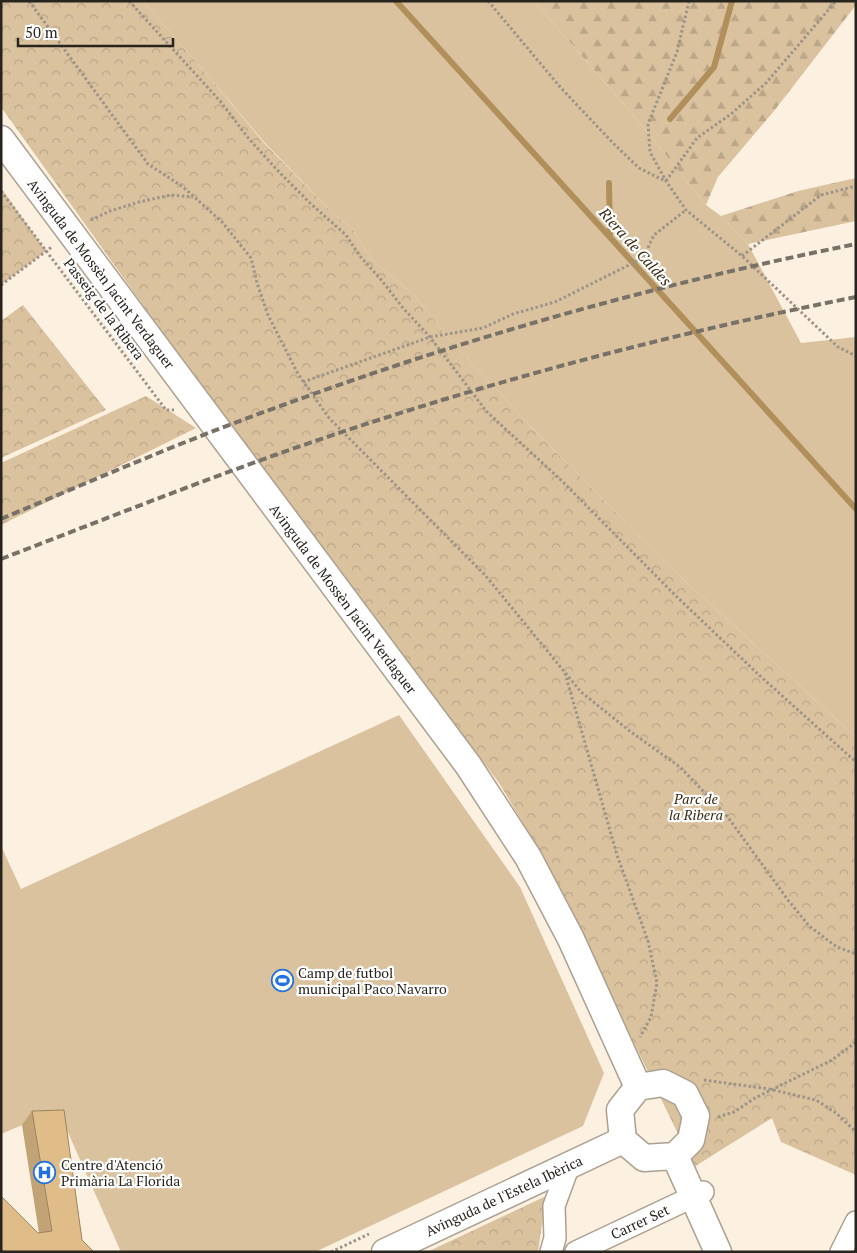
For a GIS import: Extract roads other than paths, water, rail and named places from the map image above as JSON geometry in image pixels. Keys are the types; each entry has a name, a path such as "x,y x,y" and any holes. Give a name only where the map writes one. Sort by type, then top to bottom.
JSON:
{"main road":[{"name":"Avinguda de Mossèn Jacint Verdaguer","path":"1,140 468,765 528,857 571,939 638,1087"},
{"path":"663,1083 685,1094 696,1116 691,1140 674,1156 644,1158 623,1140 620,1110 638,1087 663,1083"},
{"name":"Avinguda de l'Estela Ibèrica","path":"380,1241 570,1164 623,1140"},
{"path":"674,1156 698,1194 718,1252"}],"street":[{"path":"551,1252 554,1238 554,1206 570,1164"},
{"name":"Carrer Set","path":"576,1252 698,1194"},
{"path":"841,1252 856,1222"}],"waterway":[{"name":"Riera de Caldes","path":"396,1 856,509"},
{"path":"670,119 714,67 732,1"},
{"path":"609,183 610,237"}],"railway":[{"path":"1,519 143,459 250,417 426,356 568,313 639,294 783,259 856,244"},
{"path":"1,559 275,455 418,408 635,346 856,297"}],"place":[{"name":"Camp de futbol municipal Paco Navarro","path":"282,981"},
{"name":"Centre d'Atenció Primària La Florida","path":"45,1173"}],"park label":[{"name":"Parc de la Ribera","path":"696,808"}]}
